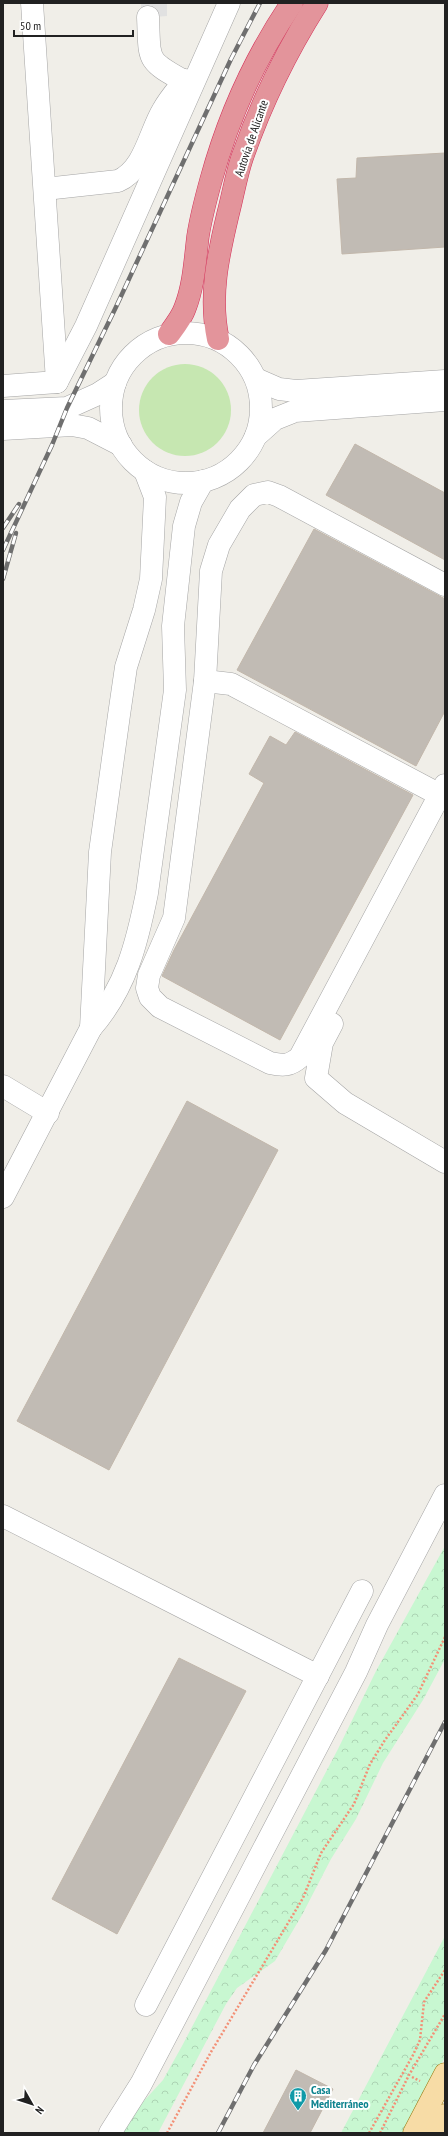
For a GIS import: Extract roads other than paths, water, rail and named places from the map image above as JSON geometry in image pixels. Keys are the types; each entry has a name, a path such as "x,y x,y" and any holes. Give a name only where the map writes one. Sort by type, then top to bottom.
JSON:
{"highway":[{"name":"Autovía de Alicante","path":"169,334 185,309 192,279 199,234 212,179 234,114 250,74 277,25 292,3"},
{"name":"Autovía de Alicante","path":"218,339 213,306 214,283 222,237 242,159 268,90 296,35 317,3"}],"main road":[{"path":"414,2133 445,2074"},
{"path":"436,2133 445,2115"}],"street":[{"path":"32,3 57,382"},
{"path":"57,382 86,326 229,3"},
{"path":"148,17 150,53 153,60 163,70 184,81"},
{"path":"45,189 118,181 128,177 136,168 163,110 210,47"},
{"path":"194,332 218,339 234,349 247,363 256,379 261,404 261,417 256,436 244,457 225,472 203,481 183,483 163,480 146,471 128,455 121,445 113,425 111,404 115,383 127,361 146,344 169,334 194,332"},
{"path":"256,379 279,389 296,391 445,381"},
{"path":"3,386 57,382"},
{"path":"3,411 67,408 98,394 115,383"},
{"path":"256,436 275,419 295,411 445,400"},
{"path":"3,428 72,425 88,428 121,445"},
{"path":"91,1028 100,852 126,667 144,610 151,579 155,497 146,471"},
{"path":"3,1197 91,1028 104,1013 117,993 131,958 147,893 175,690 173,626 184,526 191,502 203,481"},
{"path":"443,798 300,1057 294,1063 283,1066 270,1063 160,1007 150,997 147,988 149,975 174,918 205,681 211,571 219,545 240,509 254,496 268,492 280,496 445,585"},
{"path":"205,681 231,684 443,798"},
{"path":"443,798 322,1044 316,1078 345,1103 445,1162"},
{"path":"3,1086 48,1113"},
{"path":"110,2133 141,2084 356,1672 377,1625 445,1495"},
{"path":"3,1516 318,1676"},
{"path":"146,2005 362,1591"}],"railway":[{"path":"3,550 52,445 67,408 116,307 231,59 260,3"},
{"path":"3,528 19,504"},
{"path":"3,579 16,533"},
{"path":"218,2133 254,2065 326,1950 445,1722"}],"place":[{"name":"Casa Mediterráneo","path":"298,2111"}]}
